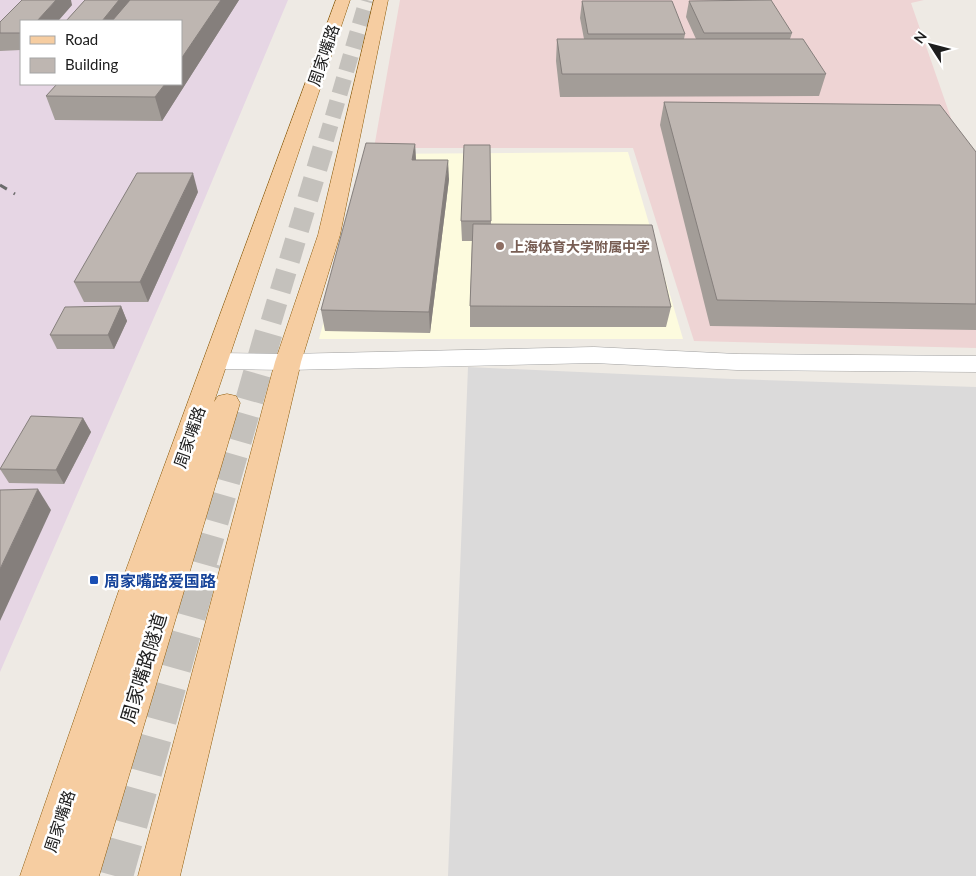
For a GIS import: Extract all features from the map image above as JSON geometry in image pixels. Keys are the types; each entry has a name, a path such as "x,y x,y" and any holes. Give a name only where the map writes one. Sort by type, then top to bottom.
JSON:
{"main road":[{"name":"周家嘴路","path":"40,876 142,570 343,0"},
{"path":"159,876 288,362 329,235 381,0"},
{"name":"周家嘴路隧道","path":"78,876 227,403"}],"street":[{"path":"216,361 288,362 594,355 737,362 976,364"}],"shaded area":[{"path":"0,0 288,0 179,260 0,672"},
{"path":"400,0 924,0 911,3 952,121 976,152 976,348 694,341 633,148 374,148"},
{"name":"上海体育大学附属中学","path":"628,152 683,339 319,339 368,154"},
{"path":"468,367 732,379 976,387 976,876 448,876"}],"building":[{"path":"22,0 56,0 38,20 20,20 20,33 0,33 0,22"},
{"path":"85,0 119,0 103,20 67,20"},
{"path":"130,0 221,0 182,58 182,20 113,20"},
{"path":"771,0 792,33 704,33 689,1"},
{"path":"582,1 672,1 685,34 588,34"},
{"path":"557,39 803,39 826,74 562,74"},
{"path":"56,85 164,85 155,97 46,96"},
{"path":"664,102 940,105 976,152 976,304 717,300"},
{"path":"366,143 415,144 412,160 448,160 429,312 321,310"},
{"path":"464,145 490,145 491,221 461,221"},
{"path":"137,173 193,173 140,282 74,282"},
{"path":"473,224 652,225 671,307 470,306"},
{"path":"121,306 108,335 50,335 65,307"},
{"path":"31,416 83,418 56,470 0,469"},
{"path":"38,489 0,569 0,490"}],"tunnel":[{"path":"326,140 367,0"},
{"path":"271,322 326,138"},
{"path":"203,562 272,321"},
{"path":"115,876 203,561"}],"railway":[{"path":"0,185 15,194"}],"place":[{"name":"上海体育大学附属中学","path":"500,246"},
{"name":"周家嘴路爱国路","path":"94,580"}]}
